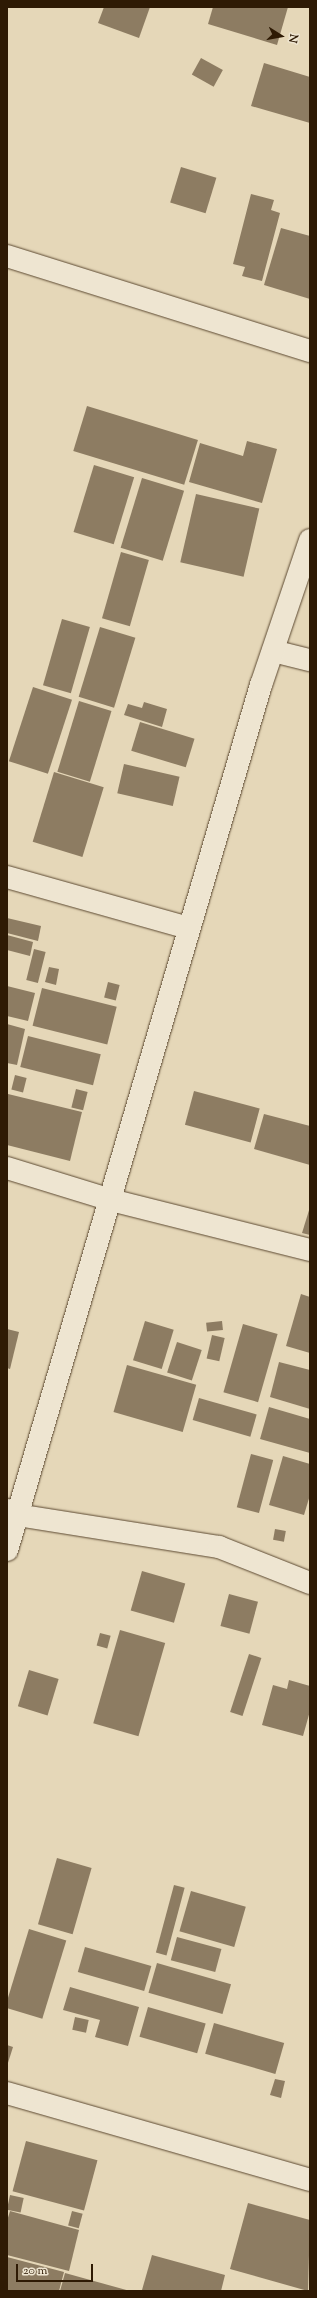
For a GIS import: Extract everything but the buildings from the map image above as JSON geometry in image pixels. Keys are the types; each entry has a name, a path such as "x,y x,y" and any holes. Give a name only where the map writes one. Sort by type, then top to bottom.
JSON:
{"street":[{"path":"7,256 310,351"},
{"path":"7,1550 12,1512 111,1200 189,928 273,651 310,540"},
{"path":"273,651 310,660"},
{"path":"7,877 189,928"},
{"path":"7,1168 111,1200 310,1250"},
{"path":"12,1512 219,1547 310,1583"},
{"path":"7,2093 310,2180"}]}
